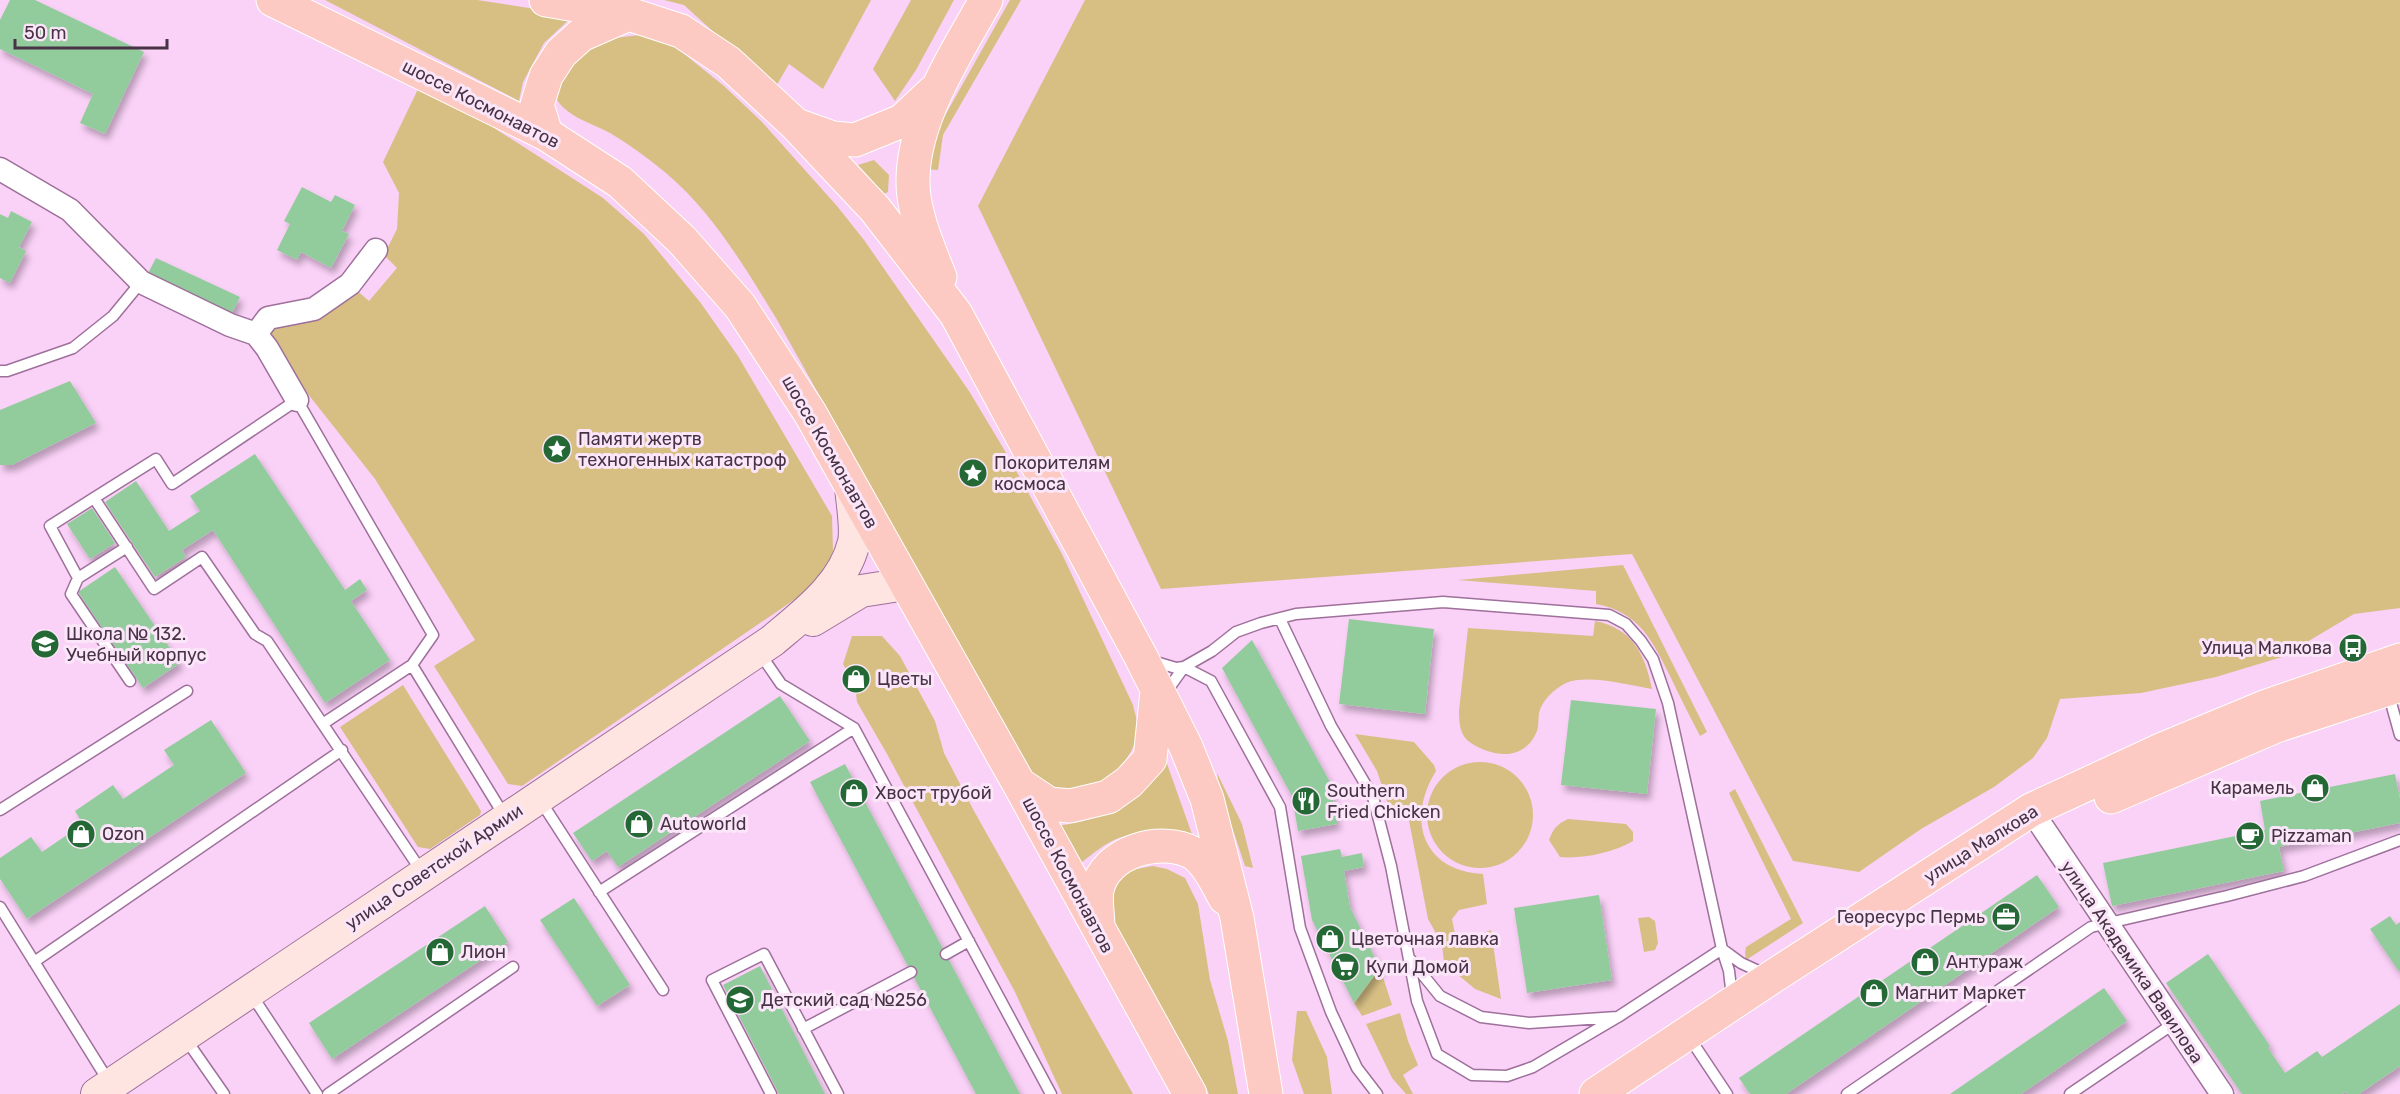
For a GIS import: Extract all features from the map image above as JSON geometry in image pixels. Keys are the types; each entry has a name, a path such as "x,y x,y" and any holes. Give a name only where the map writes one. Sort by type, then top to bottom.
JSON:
{"main road":[{"name":"шоссе Космонавтов","path":"273,0 546,134 620,182 682,240 740,306 810,413 1190,1094"},
{"path":"546,0 629,14 681,31 728,62 796,125 875,209 956,314"},
{"path":"986,0 938,88 922,130 917,152 914,196 933,261 956,314 1141,657 1186,747 1207,800 1237,918 1266,1094"},
{"path":"546,134 537,105 546,76 561,53 581,35 629,14"},
{"path":"796,125 833,138 855,140 902,121 938,88"},
{"name":"улица Малкова","path":"1635,1094 1732,1004 1772,977 2037,820 2072,814 2276,726 2396,678"},
{"path":"1019,784 1049,804 1071,806 1108,797 1129,782 1150,759 1159,694"},
{"name":"улица Малкова","path":"1596,1094 1693,1042 2037,820"},
{"path":"1099,932 1096,891 1103,873 1122,857 1148,846 1174,847 1194,854 1211,872 1237,918"}],"street":[{"path":"0,169 70,210 141,282 230,325 256,334 267,348 297,400"},
{"path":"256,334 268,318 314,309 350,284 376,250"},
{"name":"улица Советской Армии","path":"103,1089 765,646 812,608 843,571 855,540 851,486"},
{"name":"улица Советской Армии","path":"765,646 861,591 906,584"},
{"name":"улица Академика Вавилова","path":"2037,820 2222,1094"}],"lane":[{"path":"0,371 7,371 73,348 113,316 141,282"},
{"path":"78,578 50,526 156,459 171,484 297,400 434,635 412,665 324,723"},
{"path":"94,498 154,589 201,557 255,634 267,641 424,874"},
{"path":"127,547 78,578 71,594 130,681"},
{"path":"1159,694 1184,667 1212,651 1236,632 1296,614 1443,602 1595,613 1609,615 1626,624 1653,659 1668,703 1722,949 1729,971 1732,1004"},
{"path":"1280,619 1331,726 1373,797 1391,866 1417,1001 1437,1054 1472,1075 1507,1076 1533,1067 1618,1017 1722,949"},
{"path":"765,646 781,684 854,728 1051,1094"},
{"path":"1141,657 1176,668 1184,667 1210,681 1280,807 1300,928 1331,1012 1348,1049 1357,1068 1377,1094"},
{"path":"412,665 506,819"},
{"path":"2396,678 2400,735"},
{"path":"0,810 187,692"},
{"path":"599,892 854,728"},
{"path":"34,962 342,750"},
{"path":"538,798 663,990"},
{"path":"1847,1094 2088,929 2106,922 2227,897 2304,876 2400,840"},
{"path":"0,907 34,962 103,1089"},
{"path":"946,954 969,941"},
{"path":"1722,949 1741,963 1772,977"},
{"path":"771,1094 712,980 764,954 838,1094"},
{"path":"1410,959 1440,996 1480,1017 1529,1023 1618,1017"},
{"path":"328,1094 513,967"},
{"path":"803,1029 911,972"},
{"path":"249,992 317,1094"},
{"path":"2070,1094 2174,1024"},
{"path":"183,1036 224,1094"},
{"path":"1693,1042 1727,1094"}],"shaded area":[{"path":"325,0 477,0 574,15 544,43 523,82 519,101"},
{"path":"664,0 871,0 823,89 789,64 775,88 684,5"},
{"path":"911,0 954,0 916,70 895,101 873,69"},
{"path":"1010,0 1021,0 943,135 938,170 923,169 942,121"},
{"path":"1085,0 2400,0 2400,608 2354,614 2282,657 2216,677 2141,693 2060,699 2047,738 2033,758 1994,787 1921,829 1859,872 1793,861 1632,554 1161,589 978,206"},
{"path":"640,35 673,45 724,86 761,121 837,206 864,240 969,391 1062,554 1133,705 1137,736 1133,747 1118,768 1097,784 1073,792 1041,790 776,318 727,241 699,205 666,173 603,129 574,116 557,100 560,81 575,61 590,48 614,38"},
{"path":"419,87 488,124 603,198 644,234 700,302 738,356 832,516 833,551 820,582 522,786 508,784 434,666 475,640 375,479 308,394 274,343 271,330 283,326 354,288 369,301 397,268 384,255 397,229 399,193 383,162"},
{"path":"874,160 889,175 888,192 884,194 858,165"},
{"path":"1623,565 1707,732 1700,736 1651,641 1634,621 1624,614 1596,604 1596,591 1458,580"},
{"path":"1595,621 1619,630 1635,644 1641,654 1652,689 1608,681 1585,680 1566,683 1546,699 1539,713 1537,731 1532,741 1517,752 1499,754 1489,752 1464,737 1459,711 1468,628 1593,636"},
{"path":"852,636 882,636 900,656 935,721 944,753 974,811 1133,1094 1062,1094 1015,992 857,702 855,685 843,664"},
{"path":"403,685 481,811 480,815 430,849 418,847 340,727"},
{"path":"1355,734 1414,742 1434,765 1436,771 1427,789 1422,807 1425,839 1433,853 1446,863 1462,871 1483,874 1487,904 1459,910 1452,919 1457,944 1491,930 1501,999 1475,989 1444,963 1442,944 1428,919 1406,805 1389,807 1377,771"},
{"path":"1166,761 1193,837 1153,833 1133,834 1104,845 1078,865 1056,826 1076,823 1107,813 1129,797"},
{"path":"1480,762 1500,766 1518,777 1529,795 1533,815 1529,835 1518,853 1500,864 1480,868 1460,864 1442,853 1431,835 1427,815 1431,795 1442,777 1460,766"},
{"path":"1217,773 1242,824 1253,868 1245,866 1219,788"},
{"path":"1735,789 1803,923 1746,960 1746,947 1791,919 1729,793"},
{"path":"1568,819 1626,824 1633,832 1633,841 1597,854 1560,857 1549,840 1556,827"},
{"path":"1153,866 1167,869 1185,878 1198,904 1210,980 1228,1041 1238,1094 1209,1094 1102,908 1103,893 1131,870"},
{"path":"1649,917 1655,921 1658,943 1655,950 1644,952 1638,918"},
{"path":"1380,968 1392,1005 1362,1016 1354,1003"},
{"path":"1297,1011 1306,1011 1327,1057 1332,1094 1304,1094 1292,1060"},
{"path":"1400,1013 1418,1065 1403,1075 1413,1094 1406,1094 1392,1078 1366,1024"}],"building":[{"path":"10,0 35,0 144,52 105,134 80,123 93,94 0,49 0,20"},
{"path":"302,187 331,202 335,195 355,205 342,231 349,234 331,268 301,252 297,260 277,250 290,224 284,221"},
{"path":"11,211 32,222 19,247 26,251 10,283 0,278 0,214 8,218"},
{"path":"156,258 240,297 230,317 146,277"},
{"path":"70,381 96,423 12,465 0,465 0,410"},
{"path":"255,454 345,590 360,579 367,590 351,601 390,660 325,703 213,530 182,550 186,557 155,577 105,502 136,481 169,531 200,511 190,496"},
{"path":"92,508 115,543 90,559 67,524"},
{"path":"115,567 180,663 143,688 78,592"},
{"path":"1349,619 1434,629 1425,714 1339,704"},
{"path":"1252,640 1330,782 1337,824 1298,831 1292,796 1222,668"},
{"path":"780,696 810,741 618,867 607,851 592,861 573,833"},
{"path":"1571,700 1656,709 1647,794 1561,785"},
{"path":"211,720 246,773 27,919 0,879 0,858 31,837 42,852 83,824 75,811 113,785 123,799 174,765 164,750"},
{"path":"845,764 1020,1094 976,1094 810,782"},
{"path":"2395,774 2400,799 2400,823 2279,847 2284,871 2112,906 2103,863 2265,830 2260,801"},
{"path":"1340,849 1342,857 1362,853 1364,867 1344,871 1350,907 1380,968 1354,1003 1312,920 1301,856"},
{"path":"2037,875 2059,907 1786,1094 1750,1094 1739,1078"},
{"path":"1599,895 1612,980 1527,993 1514,908"},
{"path":"574,898 630,985 597,1006 540,920"},
{"path":"485,906 508,942 332,1059 309,1023"},
{"path":"2390,916 2396,925 2400,922 2400,973 2370,929"},
{"path":"2208,954 2270,1046 2268,1048 2285,1073 2317,1051 2322,1057 2400,1004 2400,1066 2359,1094 2345,1092 2342,1094 2242,1094 2166,983"},
{"path":"760,966 825,1094 779,1094 723,985"},
{"path":"2104,988 2127,1021 2021,1094 1950,1094"}],"place":[{"name":"Памяти жертв техногенных катастроф","path":"557,449"},
{"name":"Покорителям космоса","path":"973,473"},
{"name":"Школа № 132. Учебный корпус","path":"45,644"},
{"name":"Улица Малкова","path":"2353,648"},
{"name":"Цветы","path":"856,679"},
{"name":"Карамель","path":"2315,788"},
{"name":"Хвост трубой","path":"854,793"},
{"name":"Southern Fried Chicken","path":"1306,801"},
{"name":"Autoworld","path":"639,824"},
{"name":"Ozon","path":"81,834"},
{"name":"Pizzaman","path":"2250,836"},
{"name":"Георесурс Пермь","path":"2006,917"},
{"name":"Цветочная лавка","path":"1330,939"},
{"name":"Лион","path":"440,952"},
{"name":"Антураж","path":"1925,962"},
{"name":"Купи Домой","path":"1345,967"},
{"name":"Магнит Маркет","path":"1874,993"},
{"name":"Детский сад №256","path":"740,1000"}]}
